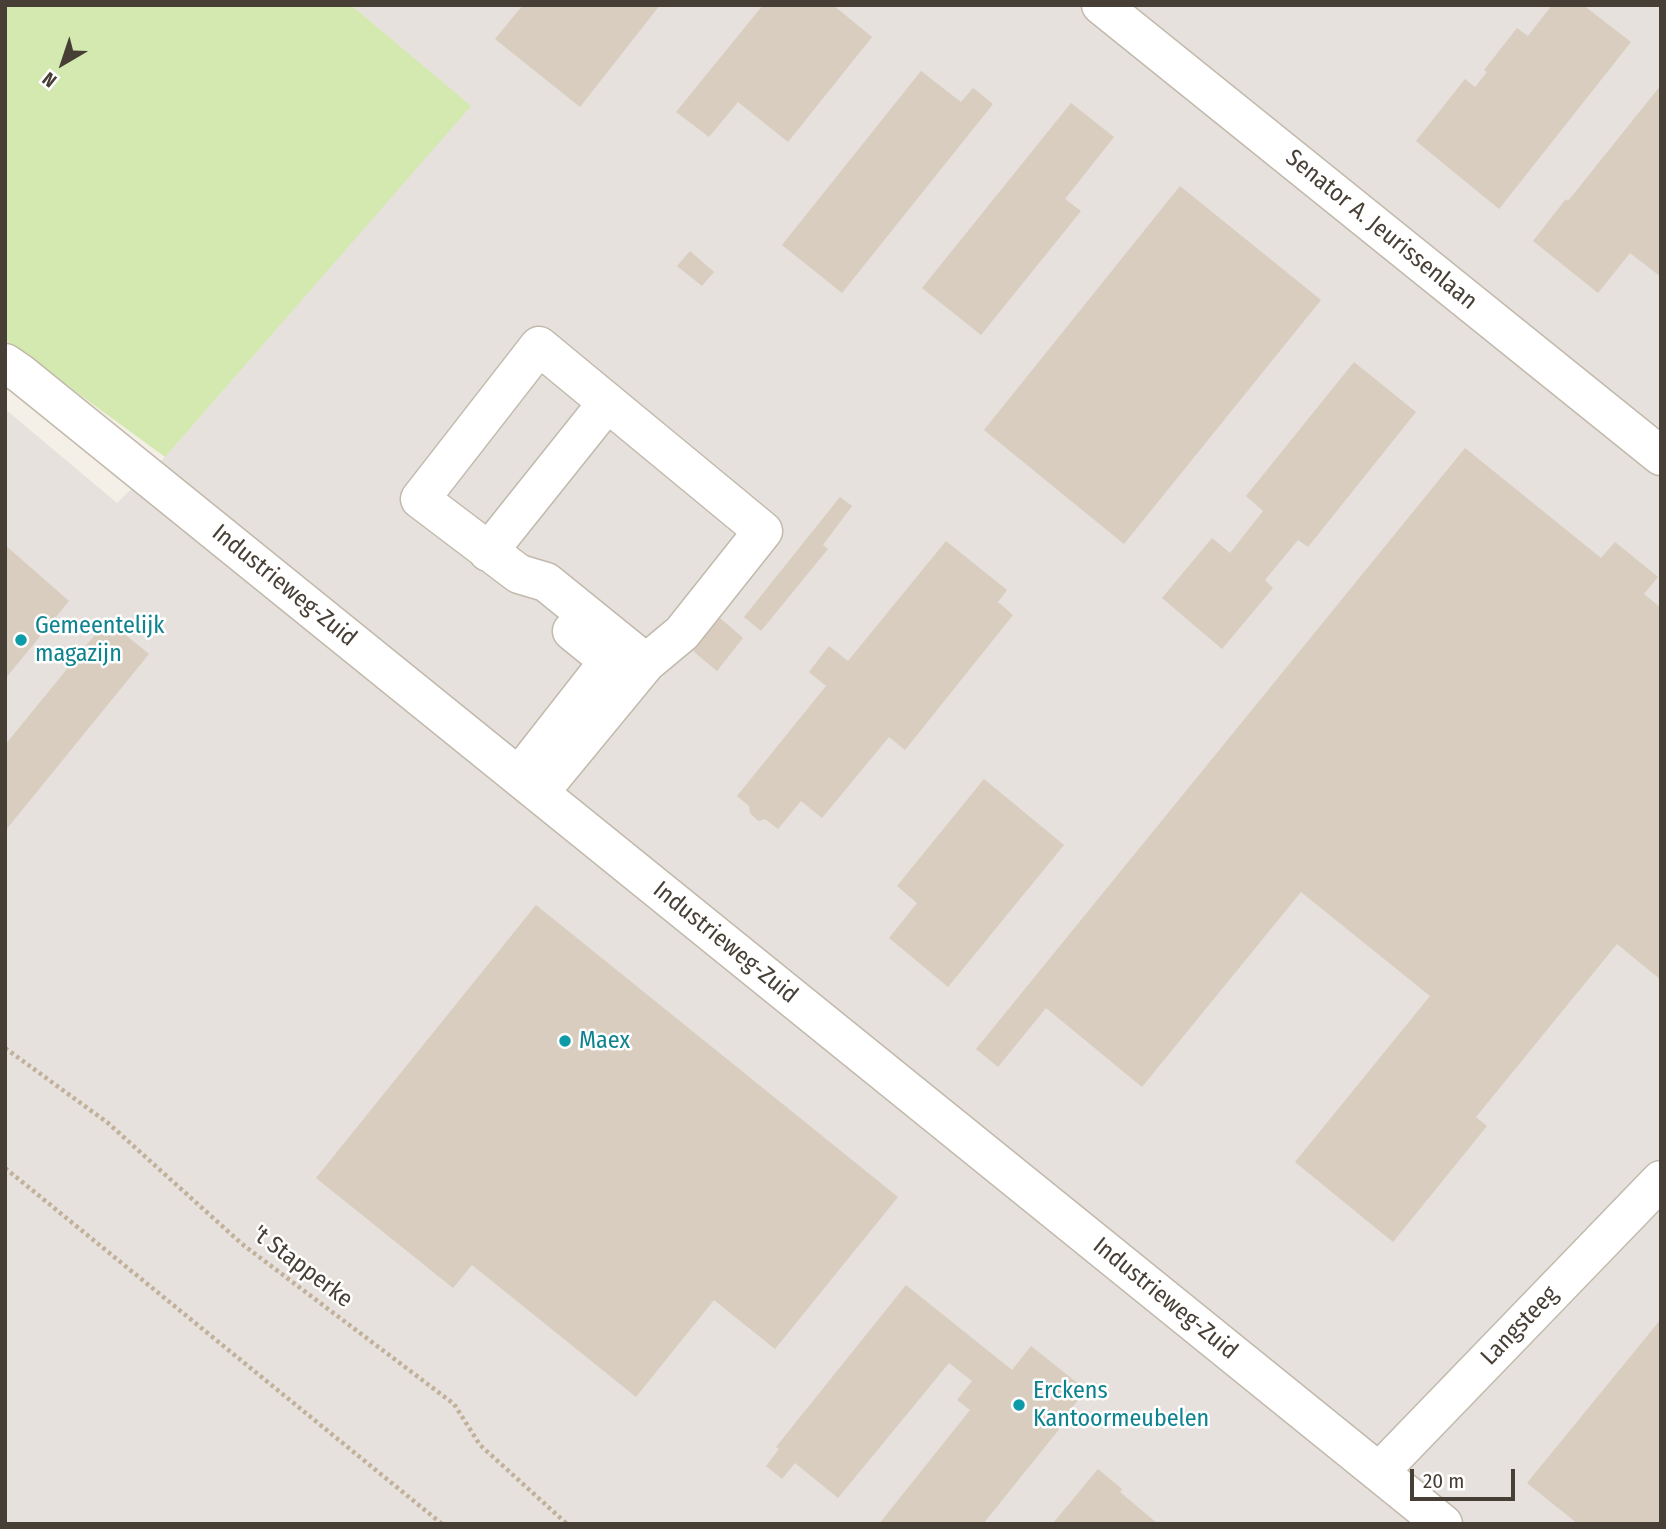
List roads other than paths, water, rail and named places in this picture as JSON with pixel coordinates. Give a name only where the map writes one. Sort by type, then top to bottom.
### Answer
[{"type":"street","name":"Senator A. Jeurissenlaan","points":[[1101,5],[1661,456]]},
{"type":"street","points":[[529,784],[646,663],[682,633],[763,531],[539,346],[420,499],[519,574],[546,582],[646,663]]},
{"type":"street","name":"Industrieweg-Zuid","points":[[5,363],[22,374],[1443,1524]]},
{"type":"street","points":[[488,552],[607,403]]},
{"type":"street","points":[[519,574],[530,597],[609,661],[529,784]]},
{"type":"street","name":"Langsteeg","points":[[1379,1472],[1661,1180]]},
{"type":"place","name":"Gemeentelijk magazijn","points":[[21,640]]},
{"type":"place","name":"Maex","points":[[565,1041]]},
{"type":"place","name":"Erckens Kantoormeubelen","points":[[1019,1405]]}]
